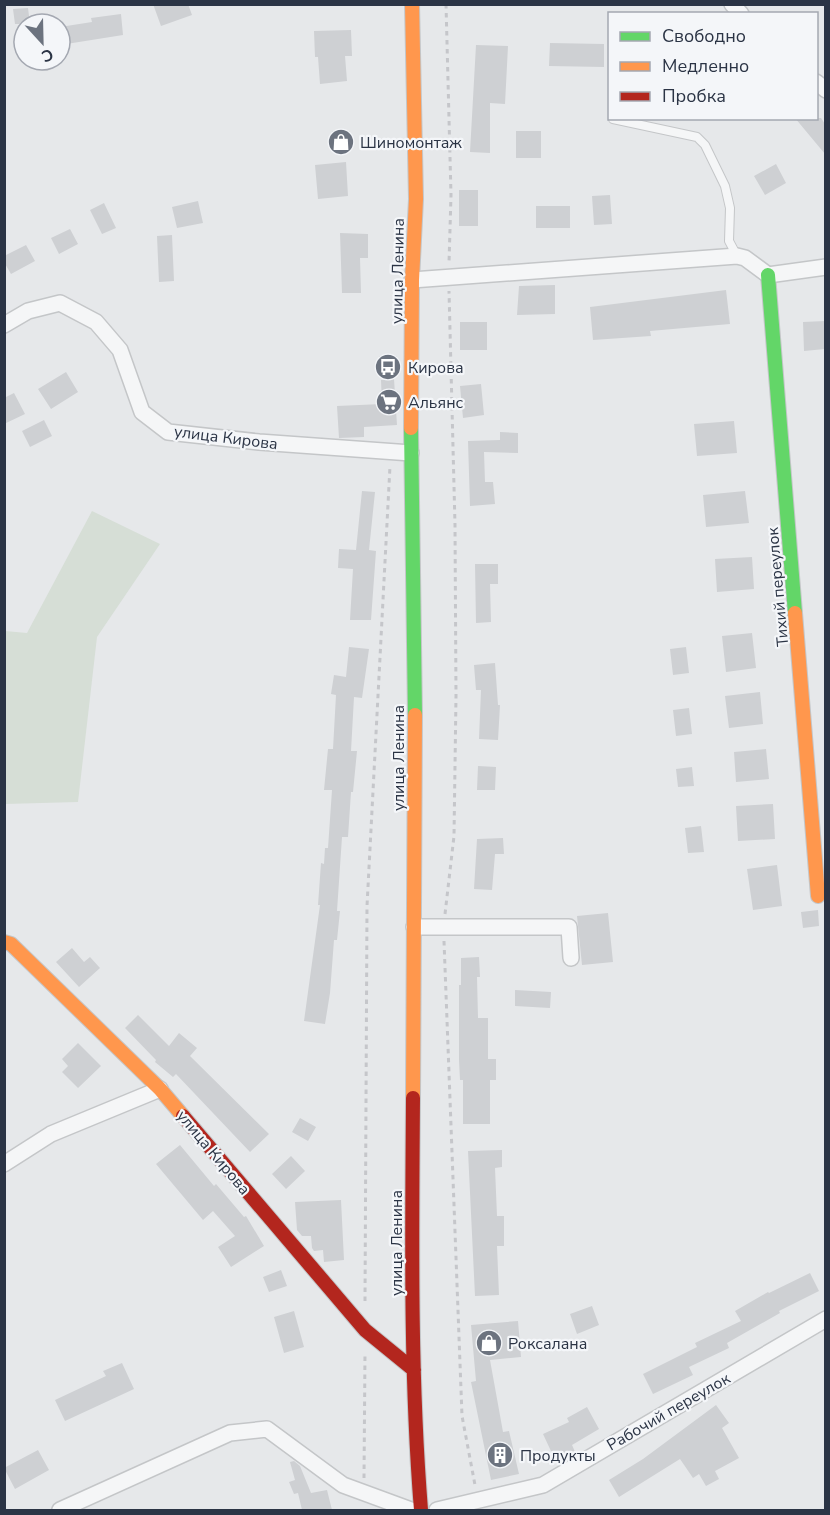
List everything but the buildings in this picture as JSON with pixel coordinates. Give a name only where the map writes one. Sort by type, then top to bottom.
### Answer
[{"type":"main road","name":"улица Ленина","points":[[412,4],[416,200],[412,280],[411,453],[415,633],[412,1326],[415,1436],[421,1510]]},
{"type":"main road","name":"Тихий переулок","points":[[768,275],[818,896]]},
{"type":"main road","name":"улица Кирова","points":[[4,942],[11,944],[160,1089],[365,1330],[414,1370]]},
{"type":"street","points":[[412,280],[737,256],[745,258],[768,275],[825,267]]},
{"type":"street","name":"улица Кирова","points":[[4,325],[28,311],[60,303],[96,322],[120,350],[142,411],[168,432],[259,442],[411,453]]},
{"type":"street","points":[[414,927],[568,927],[571,958]]},
{"type":"street","points":[[4,1164],[51,1134],[160,1089]]},
{"type":"street","name":"Рабочий переулок","points":[[437,1510],[543,1485],[825,1319]]},
{"type":"street","points":[[60,1510],[230,1433],[267,1429],[343,1485],[411,1510]]},
{"type":"lane","points":[[619,120],[697,137],[705,145],[725,186],[730,207],[729,241],[737,256]]},
{"type":"path","points":[[446,4],[451,195],[448,278],[455,525],[456,696],[453,836],[443,926],[462,1416],[478,1501]]},
{"type":"path","points":[[364,1492],[367,906],[391,452]]},
{"type":"shaded area","points":[[92,511],[160,544],[97,637],[78,802],[5,804],[5,631],[27,633]]},
{"type":"traffic: fast","points":[[768,275],[795,613]]},
{"type":"traffic: fast","points":[[411,428],[415,715]]},
{"type":"traffic: slow","points":[[411,428],[412,280],[416,199],[412,4]]},
{"type":"traffic: slow","points":[[795,613],[818,896]]},
{"type":"traffic: slow","points":[[413,1098],[415,715]]},
{"type":"traffic: slow","points":[[4,942],[11,944],[160,1089],[183,1116]]},
{"type":"traffic: jam","points":[[413,1098],[413,1356],[421,1510]]},
{"type":"traffic: jam","points":[[183,1116],[365,1330],[414,1370]]},
{"type":"place","name":"Шиномонтаж","points":[[341,142]]},
{"type":"place","name":"Кирова","points":[[388,367]]},
{"type":"place","name":"Альянс","points":[[389,402]]},
{"type":"place","name":"Роксалана","points":[[489,1343]]},
{"type":"place","name":"Продукты","points":[[500,1455]]}]
